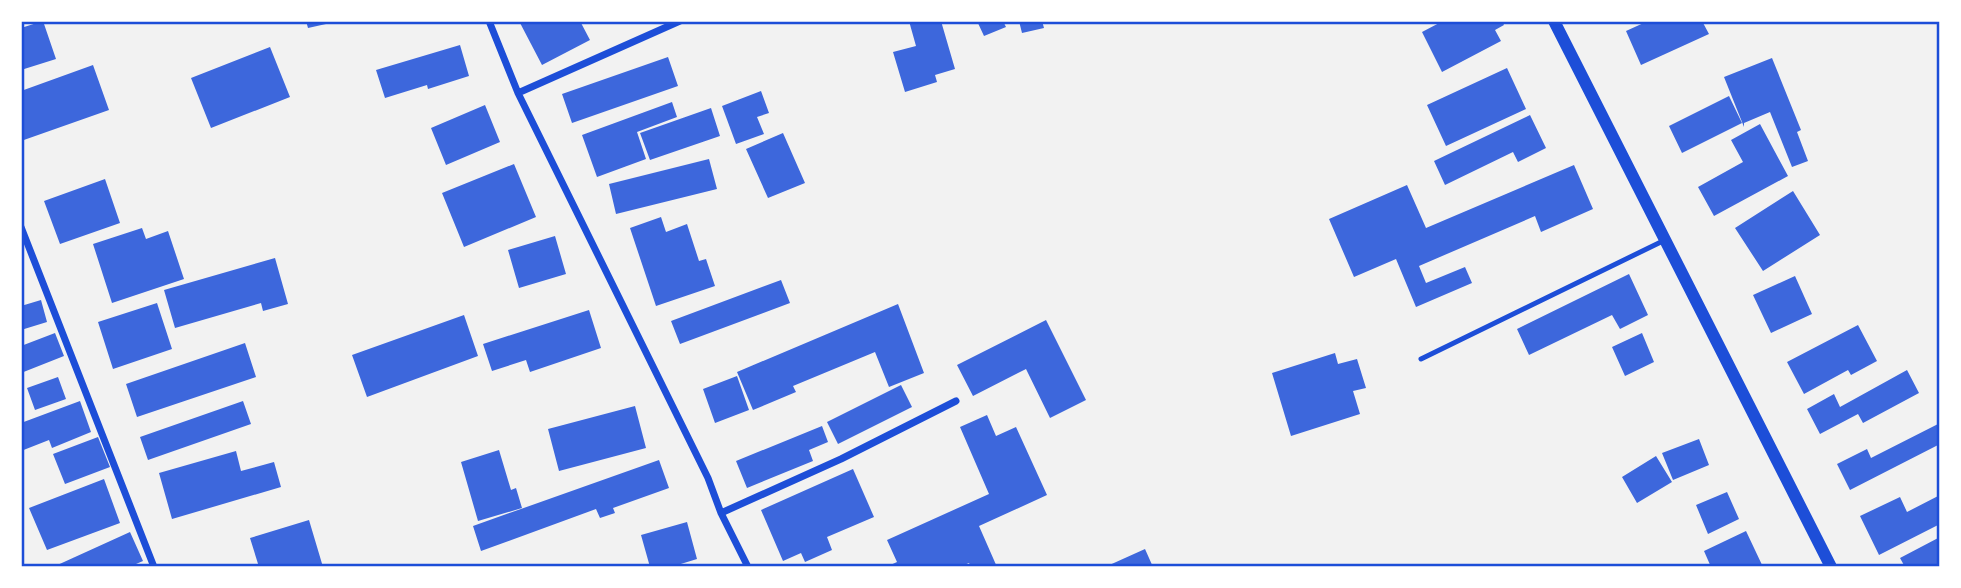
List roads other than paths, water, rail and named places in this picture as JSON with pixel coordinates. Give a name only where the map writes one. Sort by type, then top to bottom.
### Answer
[{"type":"street","points":[[489,21],[518,93],[708,478],[721,513],[748,567]]},
{"type":"street","points":[[518,93],[680,21]]},
{"type":"street","points":[[1554,21],[1831,567]]},
{"type":"street","points":[[21,227],[154,567]]},
{"type":"street","points":[[721,513],[841,459],[956,401]]},
{"type":"lane","points":[[1421,359],[1665,240]]}]
